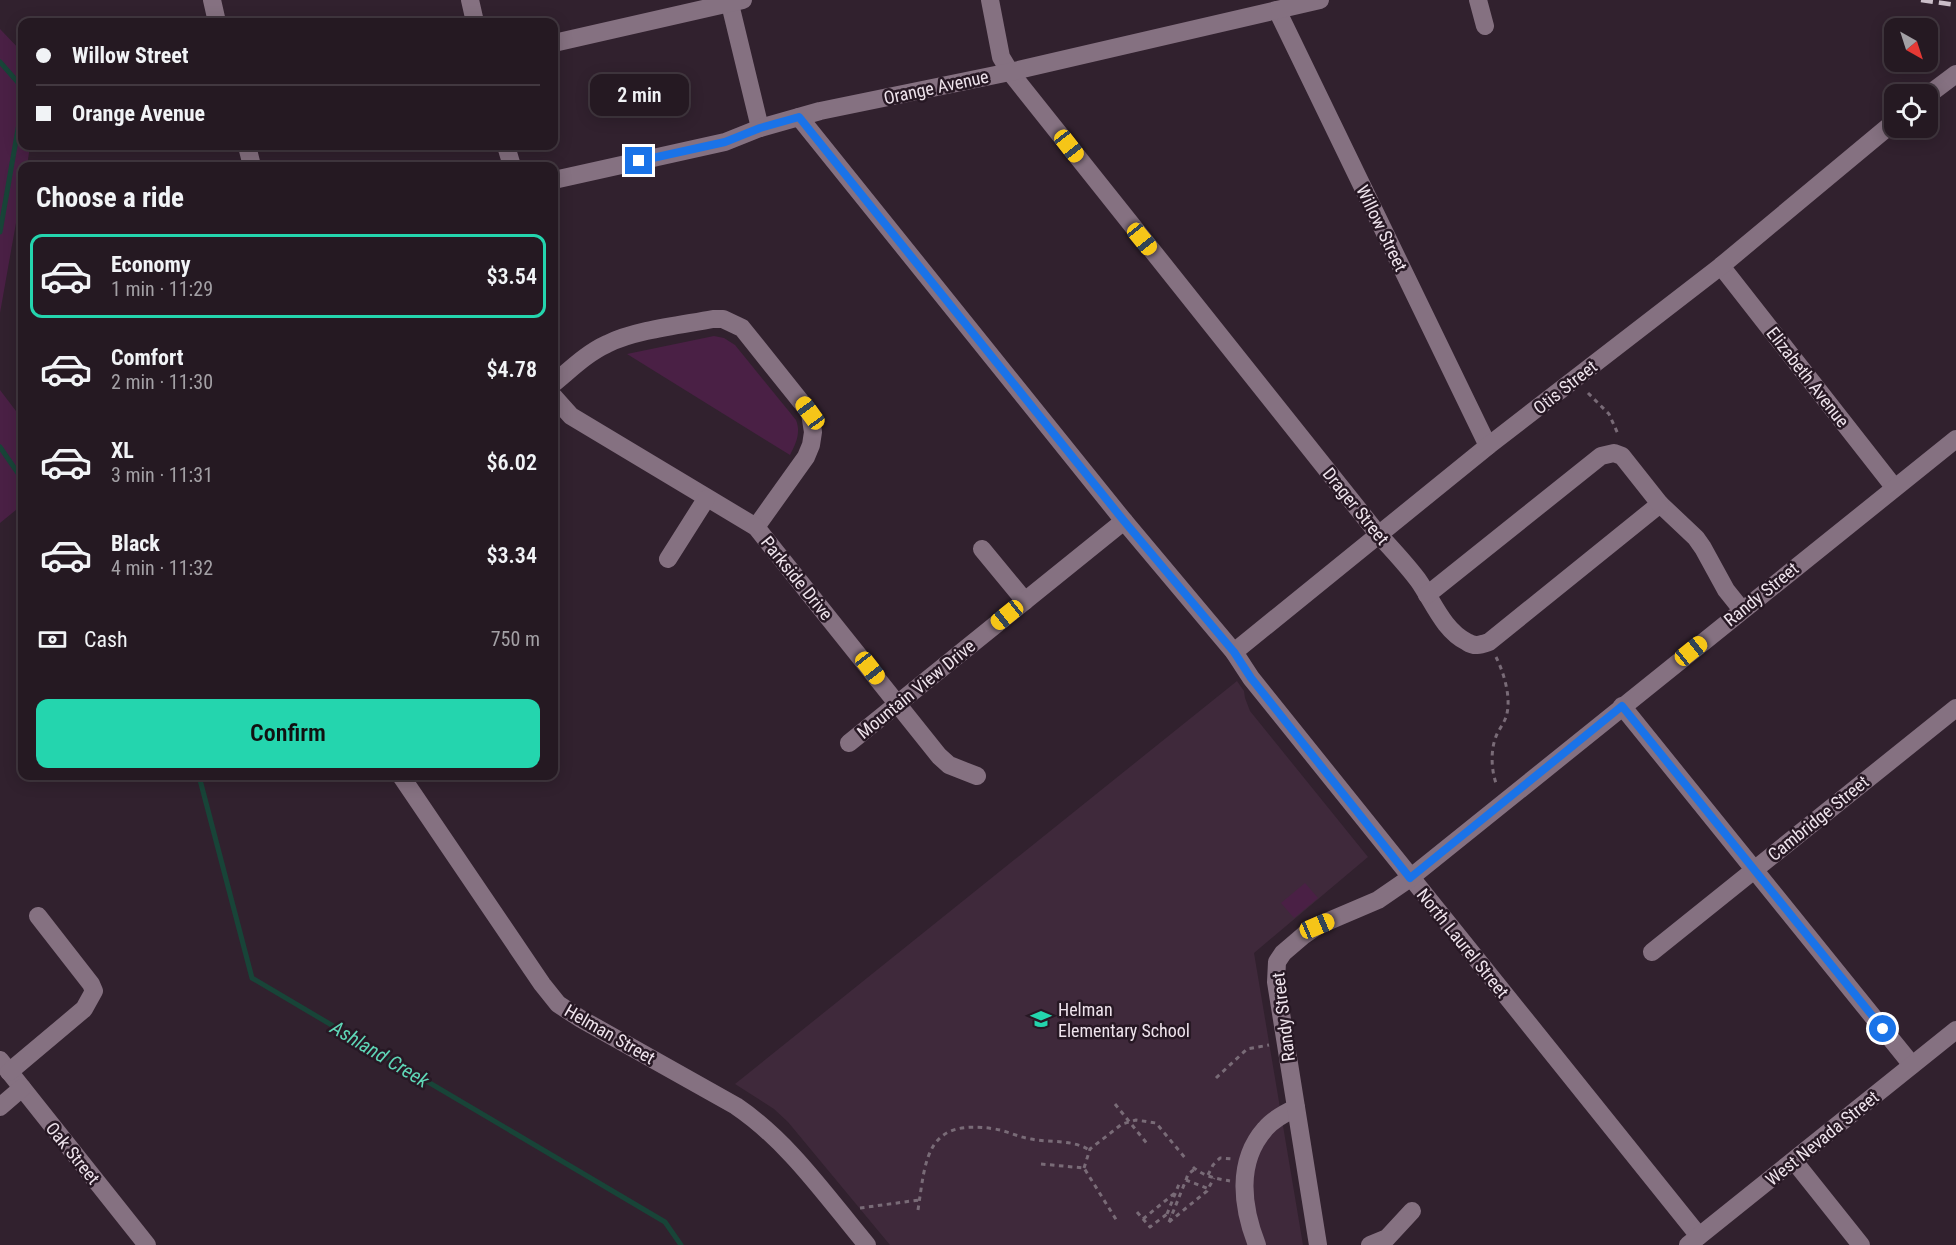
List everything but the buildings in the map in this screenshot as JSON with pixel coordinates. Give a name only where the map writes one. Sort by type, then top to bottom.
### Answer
[{"type":"street","points":[[212,0],[217,18]]},
{"type":"street","points":[[470,0],[474,18]]},
{"type":"street","name":"Drager Street","points":[[990,0],[1001,57],[1010,72],[1378,534],[1405,563],[1438,614],[1466,642],[1476,646],[1489,642]]},
{"type":"street","name":"Orange Avenue","points":[[558,179],[725,142],[760,128],[799,117],[1010,72],[1320,0]]},
{"type":"street","points":[[1478,0],[1485,26]]},
{"type":"street","points":[[558,42],[734,1],[760,128]]},
{"type":"street","name":"Willow Street","points":[[1277,10],[1488,446]]},
{"type":"street","points":[[1938,88],[1956,74]]},
{"type":"street","name":"North Laurel Street","points":[[799,117],[1124,521],[1234,652],[1259,687],[1694,1240]]},
{"type":"street","name":"Otis Street","points":[[1234,652],[1488,446],[1721,266],[1884,130]]},
{"type":"street","name":"Elizabeth Avenue","points":[[1721,266],[1894,487]]},
{"type":"street","points":[[558,380],[598,349],[625,337],[712,319],[723,319],[742,328],[810,413],[813,432],[806,457],[756,527]]},
{"type":"street","name":"Parkside Drive","points":[[558,401],[571,416],[756,527],[939,756],[949,765],[977,776]]},
{"type":"street","name":"Randy Street","points":[[1318,1245],[1276,982],[1277,962],[1291,945],[1317,926],[1378,900],[1410,878],[1956,439]]},
{"type":"street","points":[[1427,595],[1601,456],[1614,453],[1622,456],[1660,504],[1696,538],[1726,590],[1742,610]]},
{"type":"street","points":[[668,559],[706,499]]},
{"type":"street","points":[[1489,642],[1660,504]]},
{"type":"street","name":"Mountain View Drive","points":[[849,743],[1124,521]]},
{"type":"street","points":[[982,549],[1026,601]]},
{"type":"street","points":[[1622,706],[1912,1065]]},
{"type":"street","name":"Cambridge Street","points":[[1652,952],[1956,708]]},
{"type":"street","name":"Helman Street","points":[[404,780],[542,984],[558,1004],[756,1120],[775,1136],[867,1245]]},
{"type":"street","points":[[5,1066],[84,1009],[94,992],[91,984],[38,916]]},
{"type":"street","name":"West Nevada Street","points":[[1694,1240],[1956,1030]]},
{"type":"street","name":"Oak Street","points":[[5,1066],[147,1245]]},
{"type":"street","points":[[0,1107],[22,1088]]},
{"type":"street","points":[[1257,1245],[1248,1220],[1244,1199],[1243,1183],[1247,1164],[1264,1130],[1276,1118],[1296,1108]]},
{"type":"street","points":[[1794,1161],[1861,1245]]},
{"type":"street","points":[[1370,1245],[1388,1238],[1412,1211]]},
{"type":"path","points":[[1588,393],[1610,414],[1618,434]]},
{"type":"path","points":[[1489,642],[1499,662],[1508,694],[1507,712],[1496,737],[1492,766],[1497,787],[1506,800]]},
{"type":"path","points":[[1216,1078],[1247,1049],[1271,1044]]},
{"type":"path","points":[[1115,1104],[1149,1146]]},
{"type":"path","points":[[1117,1221],[1084,1168],[1089,1150],[1116,1128],[1129,1121],[1141,1120],[1154,1122],[1186,1159]]},
{"type":"path","points":[[918,1210],[924,1171],[932,1145],[951,1131],[976,1128],[996,1130],[1028,1139],[1078,1144],[1089,1150]]},
{"type":"path","points":[[1208,1175],[1213,1164],[1220,1158],[1240,1161]]},
{"type":"path","points":[[1041,1164],[1084,1168]]},
{"type":"path","points":[[1194,1168],[1208,1175],[1216,1179],[1209,1189],[1169,1222],[1169,1214],[1176,1192],[1188,1174],[1194,1168]]},
{"type":"path","points":[[1186,1180],[1209,1189]]},
{"type":"path","points":[[1137,1212],[1150,1227],[1169,1214],[1180,1184]]},
{"type":"path","points":[[1143,1219],[1176,1192]]},
{"type":"path","points":[[860,1208],[919,1200]]},
{"type":"shaded area","points":[[0,29],[18,48],[18,150],[29,150],[28,162],[18,162],[18,212],[0,313]]},
{"type":"shaded area","points":[[714,336],[724,338],[735,345],[796,420],[798,434],[790,455],[627,354]]},
{"type":"shaded area","points":[[0,390],[18,414],[18,508],[0,523]]},
{"type":"shaded area","name":"Helman Elementary School","points":[[1237,681],[1244,691],[1250,711],[1368,857],[1254,953],[1303,1245],[890,1245],[788,1122],[774,1109],[735,1084]]},
{"type":"shaded area","points":[[1305,883],[1318,898],[1294,918],[1281,903]]},
{"type":"waterway","name":"Ashland Creek","points":[[0,62],[18,82]]},
{"type":"waterway","name":"Ashland Creek","points":[[0,232],[18,129]]},
{"type":"waterway","name":"Ashland Creek","points":[[0,447],[18,473]]},
{"type":"waterway","name":"Ashland Creek","points":[[200,780],[252,978],[665,1222],[681,1245]]},
{"type":"railway","points":[[1921,0],[1956,5]]},
{"type":"place","name":"Helman Elementary School","points":[[1041,1019]]},
{"type":"route","points":[[639,161],[725,142],[760,128],[799,117],[1124,521],[1234,652],[1251,678],[1410,878],[1622,706],[1883,1029]]}]
